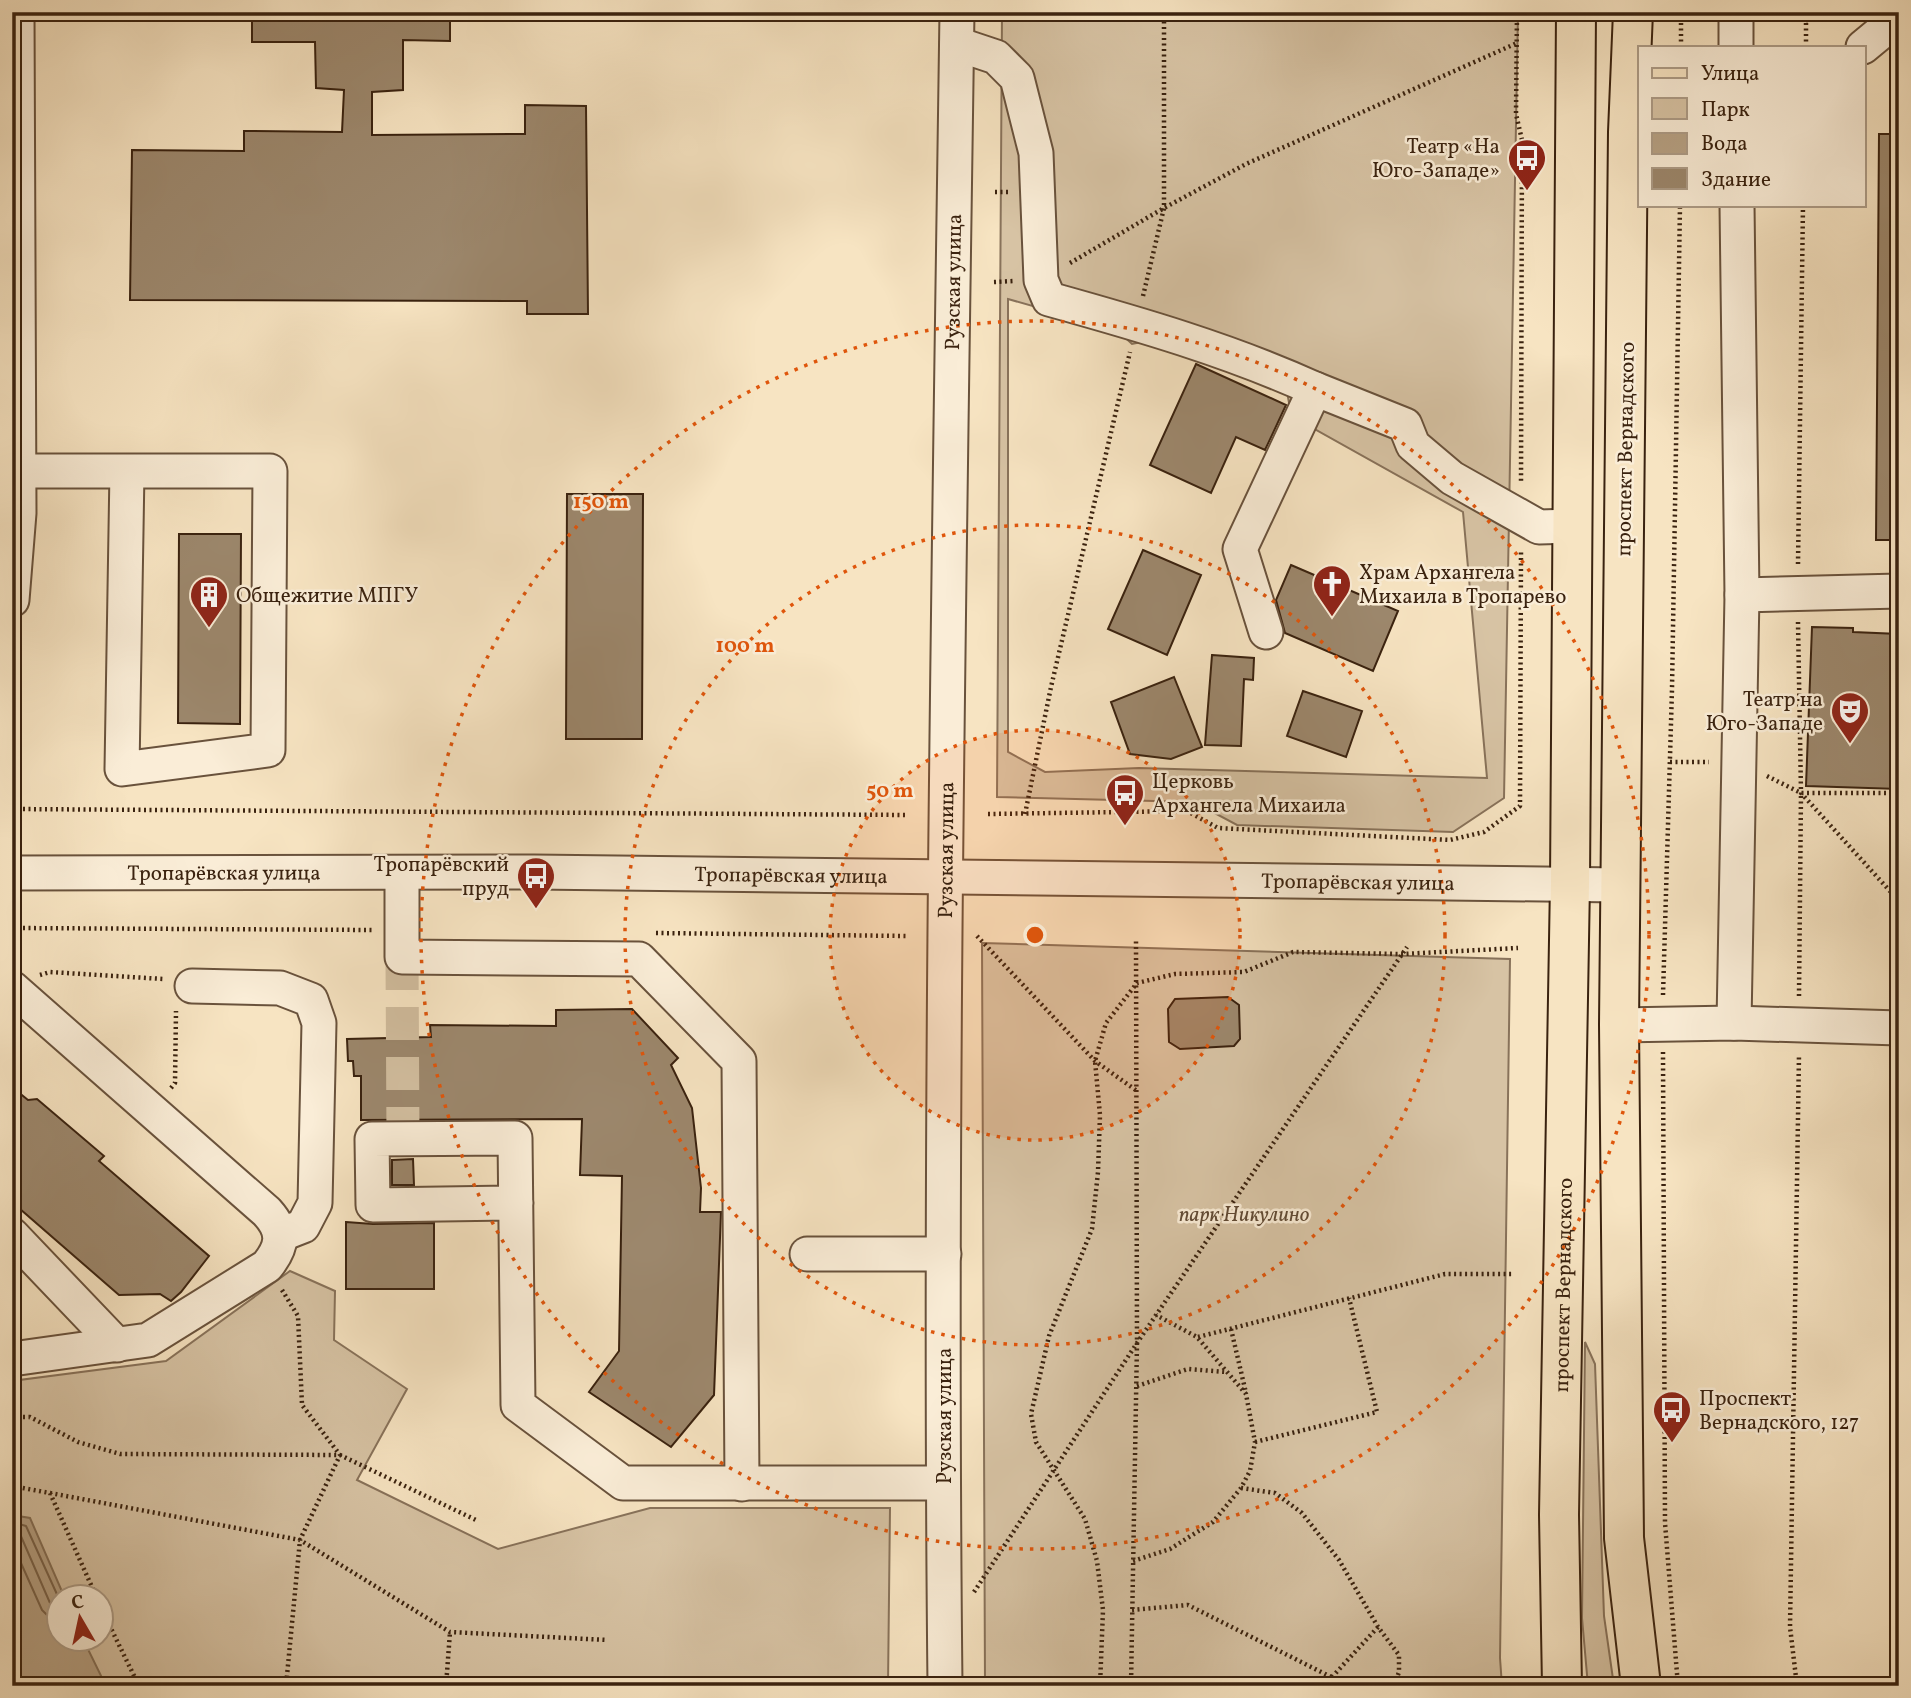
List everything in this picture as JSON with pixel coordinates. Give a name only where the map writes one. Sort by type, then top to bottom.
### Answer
[{"type":"main road","name":"проспект Вернадского","points":[[1562,1686],[1559,1516],[1570,883],[1576,12]]},
{"type":"main road","name":"проспект Вернадского","points":[[1633,12],[1634,132],[1619,1025],[1624,1538],[1641,1686]]},
{"type":"street","points":[[12,600],[18,471],[15,294],[17,12]]},
{"type":"street","points":[[1736,12],[1736,46]]},
{"type":"street","points":[[957,28],[996,57],[1017,78],[1036,153],[1041,280],[1049,299],[1137,324],[1262,365],[1405,425],[1413,445],[1452,478],[1539,527],[1573,526]]},
{"type":"street","name":"Рузская улица","points":[[945,1686],[945,876],[957,28]]},
{"type":"street","points":[[1864,46],[1886,28],[1899,28]]},
{"type":"street","points":[[1734,1023],[1742,595],[1737,206]]},
{"type":"street","points":[[1266,632],[1240,550],[1315,389]]},
{"type":"street","points":[[18,471],[127,471],[270,471],[268,750],[122,769],[127,471]]},
{"type":"street","points":[[1742,595],[1899,591]]},
{"type":"street","name":"Тропарёвская улица","points":[[12,873],[534,872],[1570,883]]},
{"type":"street","points":[[402,873],[402,957],[639,958],[739,1061],[742,1484]]},
{"type":"street","points":[[1570,883],[1620,885]]},
{"type":"street","points":[[12,1359],[148,1340],[267,1266],[278,1252],[280,1235],[276,1223],[267,1212],[152,1111],[25,982]]},
{"type":"street","points":[[177,990],[280,988],[311,1000],[319,1023],[315,1203],[303,1226],[280,1235]]},
{"type":"street","points":[[1619,1025],[1734,1023],[1899,1028]]},
{"type":"street","points":[[516,1203],[518,1405],[623,1483],[943,1483]]},
{"type":"street","points":[[12,1235],[117,1345]]},
{"type":"street","points":[[807,1254],[944,1254]]},
{"type":"path","points":[[1025,814],[1051,687],[1164,208],[1164,12]]},
{"type":"path","points":[[988,814],[1187,811],[1218,828],[1450,840],[1484,832],[1520,806],[1522,140],[1516,114],[1517,12]]},
{"type":"path","points":[[1681,12],[1681,46]]},
{"type":"path","points":[[1806,12],[1806,46]]},
{"type":"path","points":[[1041,280],[1246,164],[1517,43]]},
{"type":"path","points":[[1678,1686],[1665,1523],[1663,1024],[1680,206]]},
{"type":"path","points":[[1797,1686],[1790,1627],[1799,1025],[1801,793],[1798,594],[1803,206]]},
{"type":"path","points":[[1801,793],[1899,793]]},
{"type":"path","points":[[1801,793],[1899,901]]},
{"type":"path","points":[[12,809],[908,814]]},
{"type":"path","points":[[977,936],[1095,1061],[1137,1092]]},
{"type":"path","points":[[1131,1686],[1137,1386],[1136,941]]},
{"type":"path","points":[[974,1592],[1137,1343],[1407,947]]},
{"type":"path","points":[[1100,1686],[1103,1610],[1097,1561],[1085,1520],[1036,1442],[1031,1414],[1049,1336],[1092,1229],[1100,1115],[1095,1061],[1106,1023],[1138,983],[1175,974],[1244,972],[1293,952],[1402,954],[1518,948]]},
{"type":"path","points":[[25,982],[50,972],[177,990],[175,1083],[152,1111]]},
{"type":"path","points":[[267,1266],[298,1316],[302,1405],[340,1455]]},
{"type":"path","points":[[1197,1337],[1445,1274],[1514,1274]]},
{"type":"path","points":[[1255,1442],[1377,1412],[1349,1298]]},
{"type":"path","points":[[1156,1315],[1197,1337],[1246,1394]]},
{"type":"path","points":[[1133,1561],[1170,1549],[1213,1522],[1241,1488],[1250,1471],[1255,1442],[1231,1329]]},
{"type":"path","points":[[1137,1386],[1188,1369],[1227,1372]]},
{"type":"path","points":[[12,1417],[30,1417],[78,1442],[120,1454],[340,1455],[476,1520]]},
{"type":"path","points":[[286,1686],[300,1540],[340,1455]]},
{"type":"path","points":[[12,1486],[300,1540],[450,1633],[607,1640]]},
{"type":"path","points":[[1241,1488],[1275,1493],[1302,1513],[1339,1560],[1378,1627],[1399,1655],[1399,1672],[1391,1686]]},
{"type":"path","points":[[50,1493],[89,1582]]},
{"type":"path","points":[[1132,1610],[1188,1605],[1349,1686]]},
{"type":"path","points":[[1332,1677],[1378,1627]]},
{"type":"path","points":[[446,1686],[450,1633]]},
{"type":"path","points":[[116,1638],[139,1686]]},
{"type":"green space","points":[[1002,12],[1518,12],[1504,798],[1453,832],[1237,825],[1194,802],[997,797]],"holes":[[[1008,299],[1117,330],[1132,344],[1152,340],[1285,381],[1292,419],[1463,512],[1487,778],[1139,768],[1045,772],[1008,752]]]},
{"type":"green space","name":"парк Никулино","points":[[982,943],[1510,959],[1500,1658],[1502,1686],[985,1686]]},
{"type":"green space","points":[[290,1271],[335,1291],[334,1340],[407,1389],[357,1480],[498,1549],[650,1508],[890,1508],[888,1686],[12,1686],[12,1381],[166,1361]]},
{"type":"green space","points":[[1585,1342],[1595,1364],[1604,1616],[1614,1686],[1588,1686],[1582,1618]]},
{"type":"water","points":[[12,1515],[30,1518],[58,1582],[46,1582],[46,1652],[89,1652],[106,1686],[12,1686]]},
{"type":"building","points":[[252,12],[450,12],[450,41],[403,40],[403,90],[372,92],[372,135],[525,134],[525,105],[586,106],[588,314],[527,314],[527,301],[130,300],[132,150],[244,151],[244,131],[342,132],[344,90],[316,88],[315,42],[252,42]]},
{"type":"building","points":[[1879,134],[1899,134],[1899,540],[1876,540]]},
{"type":"building","points":[[1196,364],[1286,405],[1265,450],[1236,437],[1211,493],[1150,465]]},
{"type":"building","points":[[567,494],[643,494],[642,739],[566,739]]},
{"type":"building","name":"Общежитие МПГУ","points":[[179,534],[241,534],[240,724],[178,723]]},
{"type":"building","points":[[1143,550],[1201,575],[1167,655],[1108,629]]},
{"type":"building","name":"Храм Архангела Михаила в Тропарево","points":[[1291,565],[1398,611],[1373,671],[1285,633],[1276,600]]},
{"type":"building","points":[[1812,627],[1853,628],[1853,632],[1899,634],[1899,789],[1806,786]]},
{"type":"building","points":[[1212,655],[1254,658],[1253,680],[1244,679],[1241,746],[1205,745]]},
{"type":"building","points":[[1174,677],[1202,747],[1171,759],[1130,754],[1111,702]]},
{"type":"building","points":[[1303,691],[1362,711],[1346,757],[1287,736]]},
{"type":"building","points":[[1228,997],[1239,1005],[1240,1039],[1234,1046],[1180,1049],[1169,1042],[1168,1009],[1175,999]]},
{"type":"building","points":[[632,1009],[678,1058],[671,1065],[692,1108],[701,1188],[700,1212],[721,1212],[714,1395],[671,1447],[589,1392],[619,1351],[622,1176],[580,1175],[582,1119],[361,1120],[361,1076],[354,1076],[353,1061],[348,1061],[347,1039],[431,1037],[430,1025],[556,1026],[556,1010]]},
{"type":"building","points":[[12,1087],[28,1100],[37,1099],[104,1156],[99,1161],[209,1256],[171,1301],[160,1294],[119,1295],[12,1202]]},
{"type":"building","points":[[413,1159],[414,1185],[392,1185],[392,1160]]},
{"type":"building","points":[[346,1222],[434,1223],[434,1289],[346,1289]]},
{"type":"tunnel","points":[[402,957],[403,1139]]},
{"type":"place","name":"Театр «На Юго-Западе»","points":[[1527,192]]},
{"type":"place","name":"Храм Архангела Михаила в Тропарево","points":[[1332,618]]},
{"type":"place","name":"Общежитие МПГУ","points":[[209,629]]},
{"type":"place","name":"Театр на Юго-Западе","points":[[1850,745]]},
{"type":"place","name":"Церковь Архангела Михаила","points":[[1125,827]]},
{"type":"place","name":"Тропарёвский пруд","points":[[536,910]]},
{"type":"place","name":"Проспект Вернадского, 127","points":[[1672,1444]]}]
